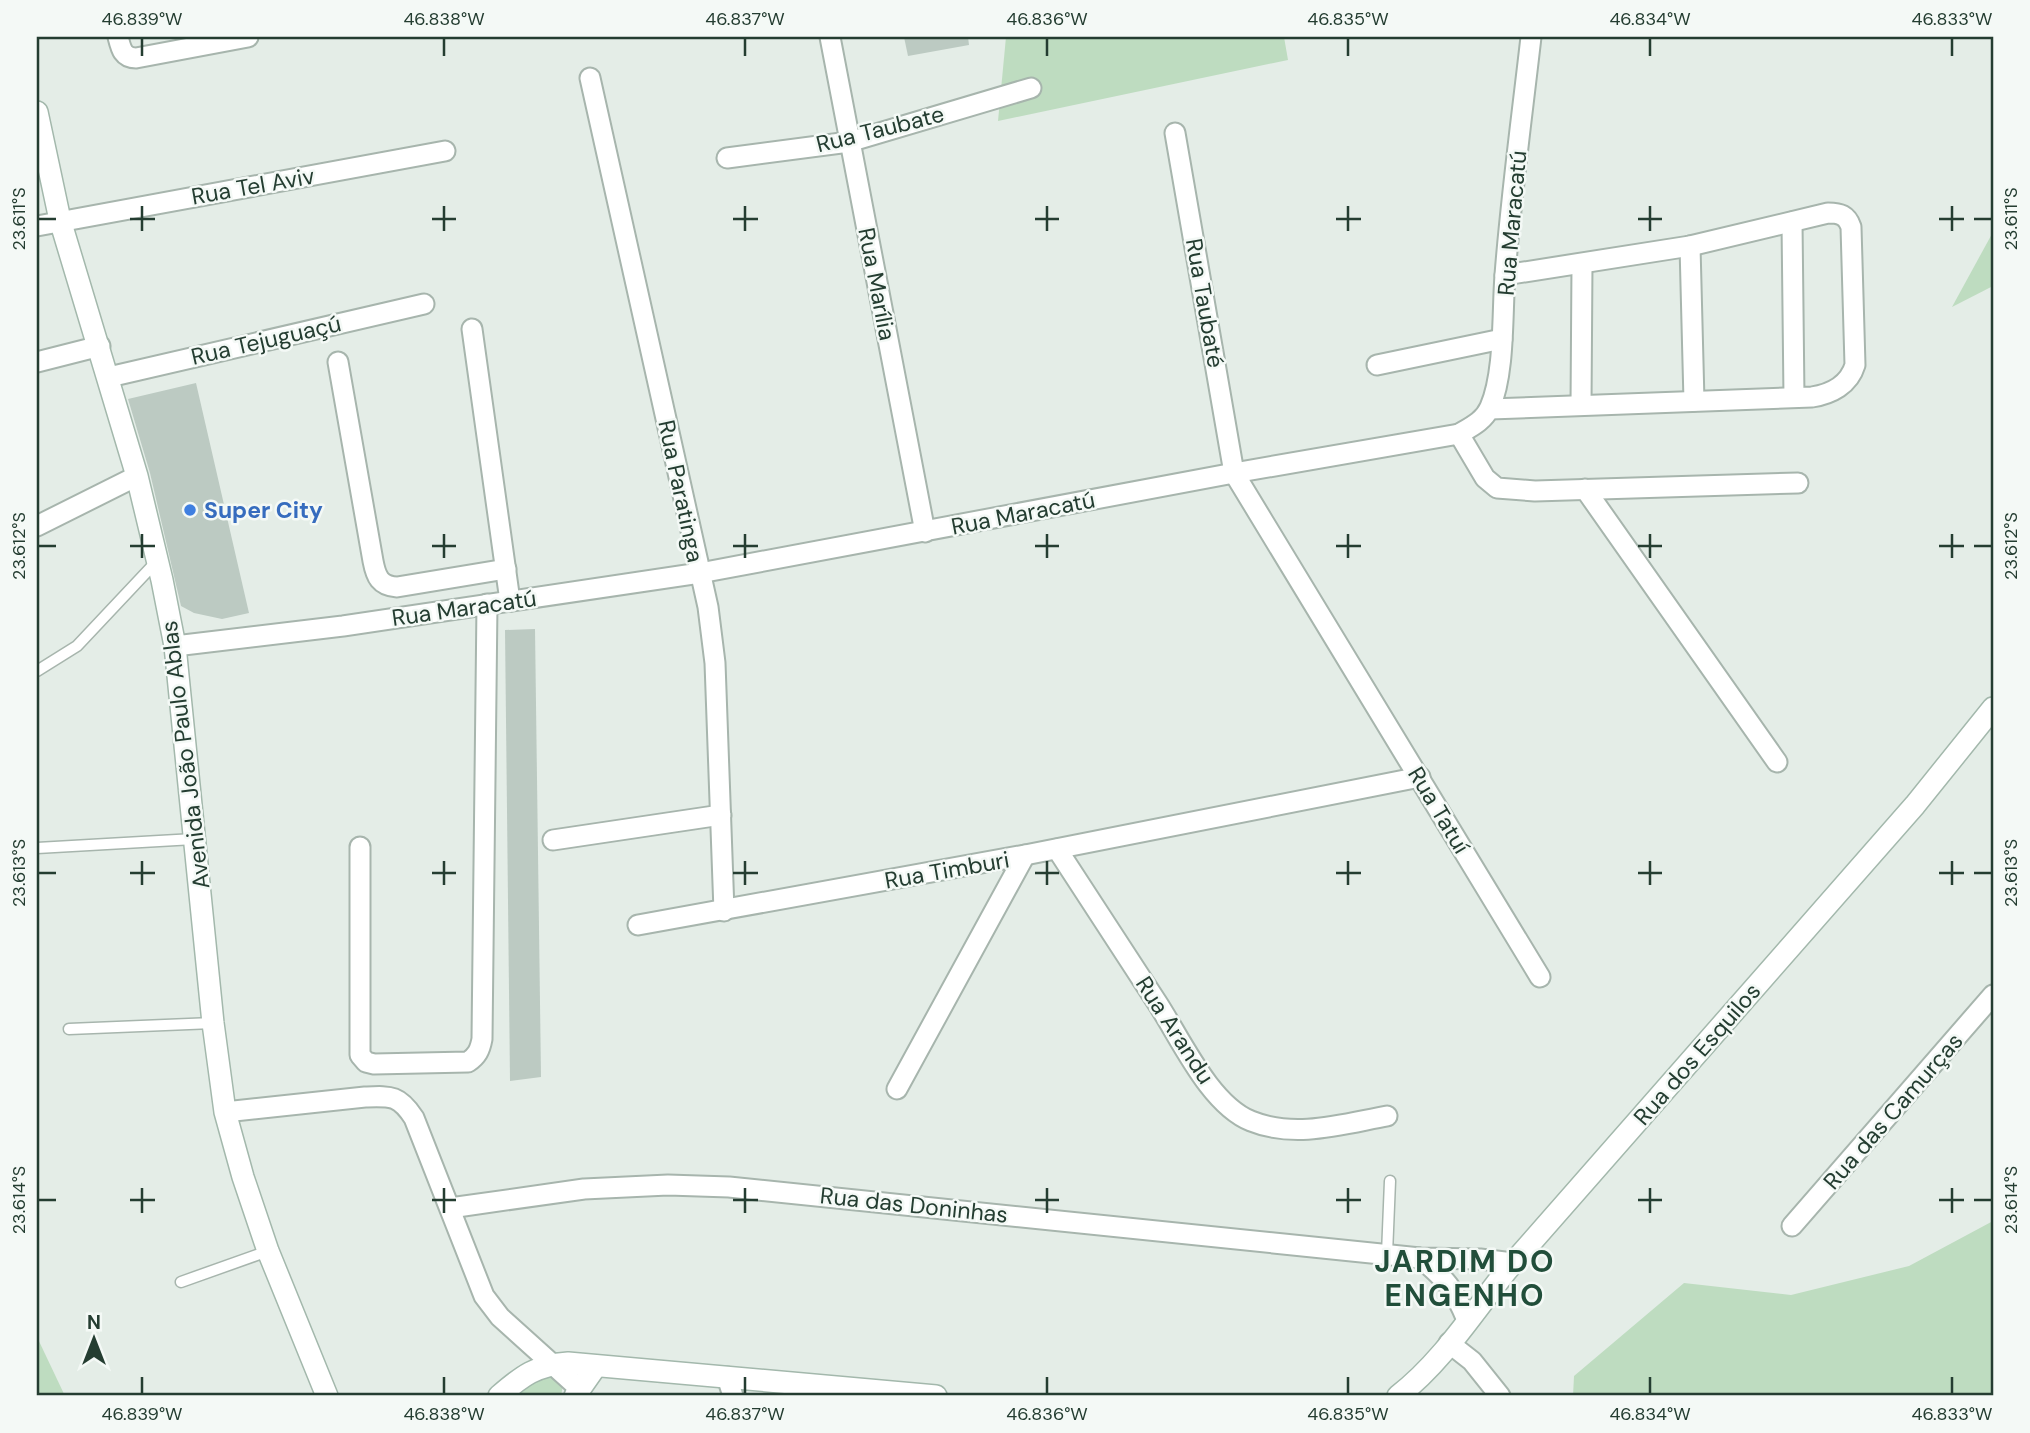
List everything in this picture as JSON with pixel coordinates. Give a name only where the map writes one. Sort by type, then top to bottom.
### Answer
[{"type":"street","points":[[118,37],[124,54],[129,58],[248,37]]},
{"type":"street","name":"Rua Marília","points":[[830,37],[925,532]]},
{"type":"street","name":"Rua Maracatú","points":[[175,646],[343,626],[700,573],[1234,473],[1459,434],[1482,420],[1490,409],[1495,392],[1531,37]]},
{"type":"street","name":"Rua Paratinga","points":[[590,78],[708,607],[715,663],[724,911]]},
{"type":"street","name":"Rua Taubate","points":[[727,158],[849,142],[1031,88]]},
{"type":"street","name":"Avenida João Paulo Ablas","points":[[37,112],[60,220],[137,476],[175,646],[213,1023],[225,1112],[239,1165],[268,1251],[327,1396]]},
{"type":"street","name":"Rua Taubaté","points":[[1175,133],[1234,473]]},
{"type":"street","name":"Rua Tel Aviv","points":[[37,226],[445,151]]},
{"type":"street","points":[[1490,409],[1812,397],[1831,391],[1852,375],[1855,365],[1851,226],[1848,219],[1840,214],[1829,214],[1690,246],[1505,275]]},
{"type":"street","points":[[1792,222],[1794,397]]},
{"type":"street","points":[[1690,246],[1694,401]]},
{"type":"street","points":[[1581,405],[1583,264]]},
{"type":"street","name":"Rua Tejuguaçú","points":[[109,377],[424,304]]},
{"type":"street","points":[[472,329],[510,601]]},
{"type":"street","points":[[1377,365],[1502,339]]},
{"type":"street","points":[[37,362],[100,346]]},
{"type":"street","points":[[338,362],[373,561],[379,581],[386,586],[397,587],[506,569]]},
{"type":"street","points":[[1459,434],[1485,478],[1497,488],[1535,491],[1798,483]]},
{"type":"street","name":"Rua Tatuí","points":[[1234,473],[1540,977]]},
{"type":"street","points":[[37,526],[137,476]]},
{"type":"street","points":[[1585,489],[1777,762]]},
{"type":"street","points":[[360,847],[360,1055],[366,1062],[374,1065],[468,1062],[480,1049],[482,1039],[487,604]]},
{"type":"street","name":"Rua dos Esquilos","points":[[1398,1396],[1409,1388],[1449,1343],[1513,1263],[1915,805],[1993,708]]},
{"type":"street","name":"Rua Timburi","points":[[638,925],[1057,849],[1420,777]]},
{"type":"street","points":[[552,840],[721,814]]},
{"type":"street","name":"Rua Arandu","points":[[1057,849],[1166,1016],[1193,1064],[1224,1101],[1249,1120],[1275,1128],[1317,1130],[1387,1116]]},
{"type":"street","points":[[897,1089],[1025,855]]},
{"type":"street","name":"Rua das Camurças","points":[[1792,1226],[1993,995]]},
{"type":"street","points":[[225,1112],[365,1097],[384,1096],[399,1099],[414,1118],[484,1296],[500,1317],[554,1364],[578,1393],[596,1366]]},
{"type":"street","name":"Rua das Doninhas","points":[[450,1209],[584,1189],[668,1185],[730,1187],[1420,1258],[1480,1259],[1513,1263]]},
{"type":"street","points":[[1420,1258],[1445,1278],[1467,1320]]},
{"type":"street","points":[[1449,1343],[1472,1361],[1500,1396]]},
{"type":"street","points":[[499,1396],[524,1375],[554,1364],[568,1363],[730,1387],[922,1396]]},
{"type":"lane","points":[[37,671],[77,646],[158,561]]},
{"type":"lane","points":[[37,848],[194,839]]},
{"type":"lane","points":[[69,1029],[213,1023]]},
{"type":"lane","points":[[1387,1254],[1390,1181]]},
{"type":"lane","points":[[181,1282],[268,1251]]},
{"type":"green space","points":[[1006,37],[1284,37],[1288,60],[998,121]]},
{"type":"green space","points":[[1993,232],[1993,286],[1952,307]]},
{"type":"green space","points":[[1993,1221],[1993,1396],[1573,1396],[1574,1376],[1684,1283],[1791,1295],[1909,1266]]},
{"type":"green space","points":[[37,1337],[65,1396],[37,1396]]},
{"type":"green space","points":[[549,1375],[563,1385],[561,1396],[514,1396],[535,1381]]},
{"type":"building","points":[[904,37],[968,37],[969,45],[908,56]]},
{"type":"building","name":"Super City","points":[[196,383],[249,613],[222,619],[194,613],[181,606],[150,473],[128,399]]},
{"type":"building","points":[[535,629],[541,1077],[510,1081],[505,630]]},
{"type":"place","name":"Super City","points":[[190,510]]},
{"type":"district","name":"JARDIM DO ENGENHO","points":[[1465,1279]]}]
